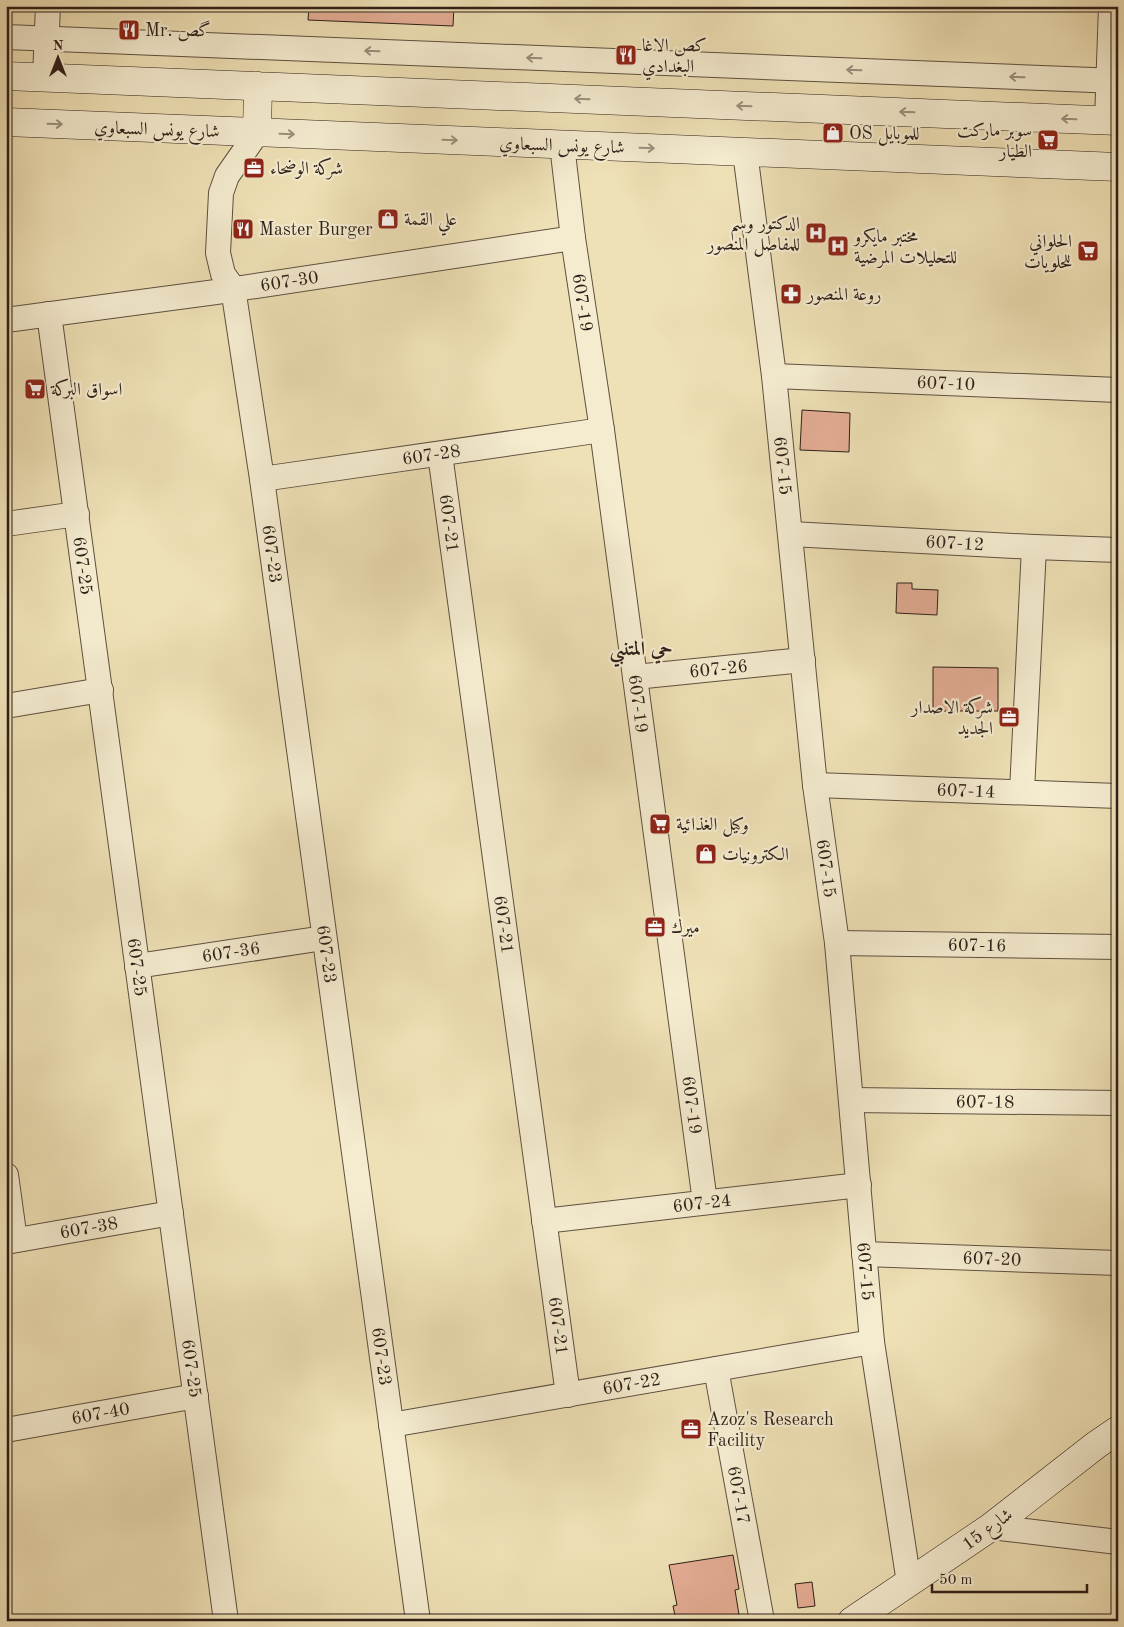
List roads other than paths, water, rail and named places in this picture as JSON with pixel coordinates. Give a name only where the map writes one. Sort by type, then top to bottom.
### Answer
[{"type":"main road","points":[[6,76],[1112,120]]},
{"type":"main road","points":[[257,133],[258,86]]},
{"type":"main road","name":"شارع يونس السبعاوي","points":[[6,122],[1118,168]]},
{"type":"main road","name":"شارع 15","points":[[852,1621],[992,1527],[1096,1445],[1118,1430]]},
{"type":"street","points":[[45,77],[48,6]]},
{"type":"street","points":[[1111,6],[1112,120]]},
{"type":"street","points":[[6,37],[1113,80]]},
{"type":"street","points":[[233,288],[223,274],[219,259],[221,193],[227,176],[257,133]]},
{"type":"street","name":"607-19","points":[[562,145],[573,238],[602,430],[705,1202]]},
{"type":"street","name":"607-15","points":[[745,152],[774,376],[815,785],[837,943],[872,1342],[909,1583]]},
{"type":"street","name":"607-30","points":[[6,320],[573,238]]},
{"type":"street","name":"607-23","points":[[233,288],[262,479],[418,1621]]},
{"type":"street","name":"607-25","points":[[50,314],[226,1621]]},
{"type":"street","name":"607-10","points":[[774,376],[1118,390]]},
{"type":"street","name":"607-28","points":[[262,479],[602,430]]},
{"type":"street","name":"607-21","points":[[440,454],[568,1395]]},
{"type":"street","points":[[6,524],[77,514]]},
{"type":"street","name":"607-12","points":[[791,534],[1118,550]]},
{"type":"street","points":[[1022,791],[1034,547]]},
{"type":"street","name":"607-26","points":[[635,677],[803,660]]},
{"type":"street","points":[[6,706],[101,690]]},
{"type":"street","name":"607-14","points":[[815,785],[1022,791],[1118,796]]},
{"type":"street","name":"607-36","points":[[137,966],[324,938]]},
{"type":"street","name":"607-16","points":[[837,943],[1118,947]]},
{"type":"street","name":"607-18","points":[[851,1100],[1118,1103]]},
{"type":"street","points":[[6,1175],[11,1241]]},
{"type":"street","name":"607-24","points":[[544,1221],[859,1186]]},
{"type":"street","name":"607-38","points":[[11,1241],[171,1213]]},
{"type":"street","name":"607-20","points":[[864,1254],[1118,1263]]},
{"type":"street","name":"607-22","points":[[391,1425],[872,1342]]},
{"type":"street","name":"607-17","points":[[716,1369],[762,1621]]},
{"type":"street","name":"607-40","points":[[6,1430],[196,1396]]},
{"type":"street","points":[[992,1527],[1118,1542]]},
{"type":"place","name":"Mr. گص","points":[[129,30]]},
{"type":"place","name":"كص الاغا البغدادي","points":[[626,55]]},
{"type":"place","name":"OS للموبايل","points":[[833,133]]},
{"type":"place","name":"سوبر ماركت الطيار","points":[[1048,140]]},
{"type":"place","name":"شركة الوضحاء","points":[[254,168]]},
{"type":"place","name":"علي القمة","points":[[388,219]]},
{"type":"place","name":"Master Burger","points":[[243,229]]},
{"type":"place","name":"الدكتور وسم للمفاصل المنصور","points":[[816,233]]},
{"type":"place","name":"مختبر مايكرو للتحليلات المرضية","points":[[838,246]]},
{"type":"place","name":"الحلواني للحلويات","points":[[1088,251]]},
{"type":"place","name":"روعة المنصور","points":[[791,294]]},
{"type":"place","name":"اسواق البركة","points":[[35,389]]},
{"type":"place","name":"شركة الاصدار الجديد","points":[[1009,717]]},
{"type":"place","name":"وكيل الغذائية","points":[[660,824]]},
{"type":"place","name":"الكترونيات","points":[[706,854]]},
{"type":"place","name":"ميرك","points":[[655,927]]},
{"type":"place","name":"Azoz's Research Facility","points":[[691,1429]]},
{"type":"district","name":"حي المتنبي","points":[[641,648]]}]
